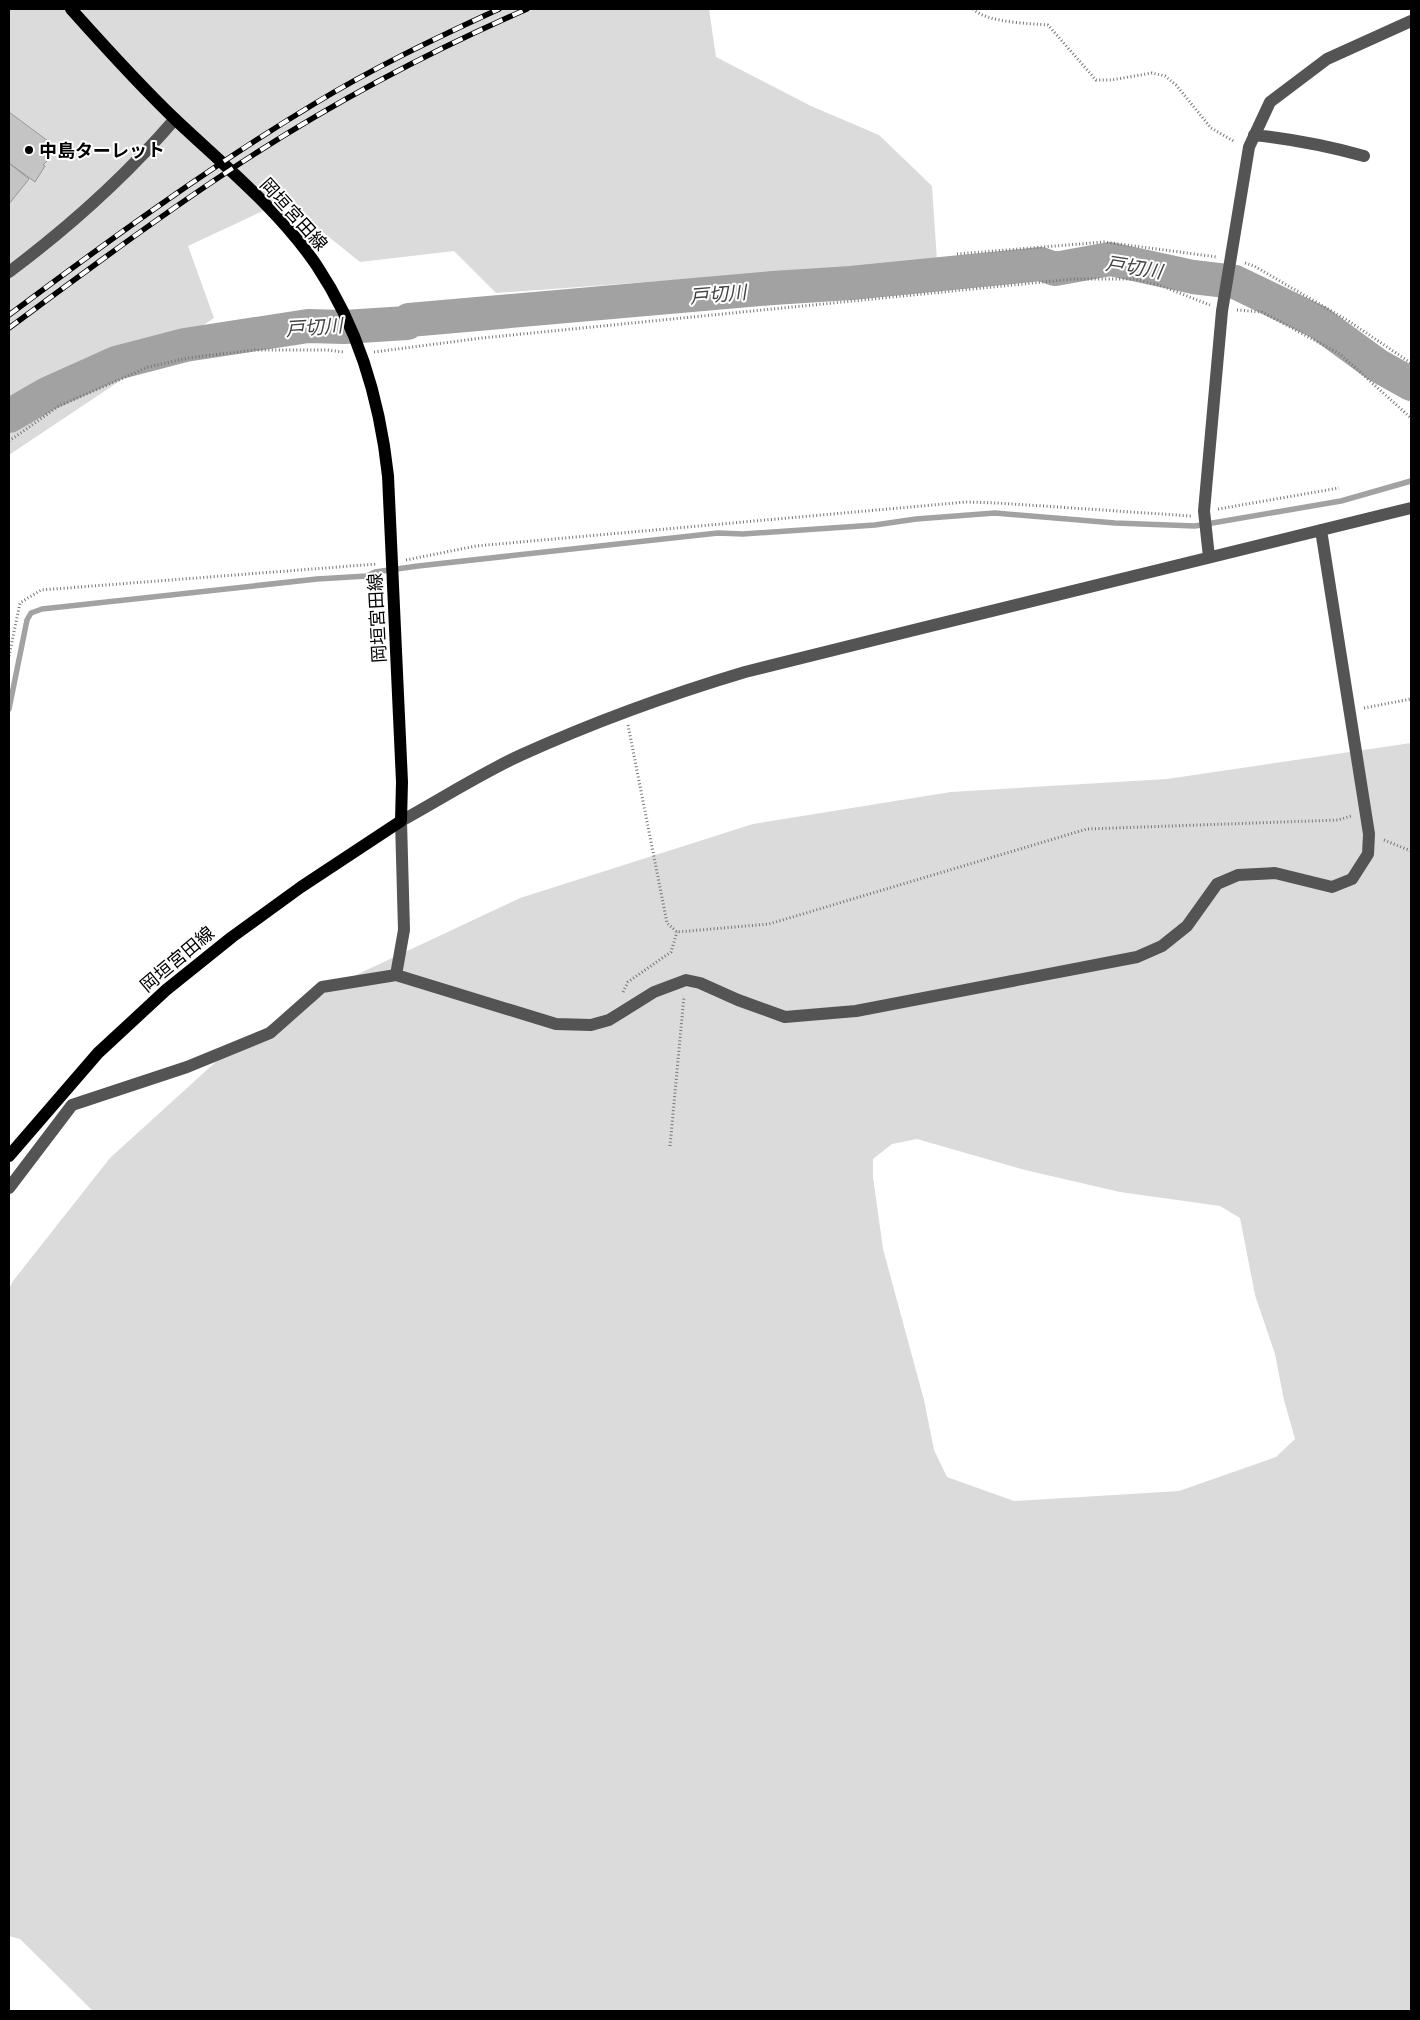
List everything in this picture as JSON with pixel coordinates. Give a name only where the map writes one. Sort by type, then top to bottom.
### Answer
[{"type":"main road","name":"岡垣宮田線","points":[[9,1156],[98,1053],[166,990],[232,937],[301,887],[401,821],[402,782],[388,476],[384,440],[374,395],[360,349],[340,307],[318,268],[286,227],[175,119],[71,9]]},
{"type":"street","points":[[1209,557],[1204,511],[1222,311],[1252,141],[1270,102],[1327,59],[1411,21]]},
{"type":"street","points":[[9,272],[88,208],[175,119]]},
{"type":"street","points":[[1252,141],[1292,139],[1364,156]]},
{"type":"street","points":[[396,975],[404,930],[401,821],[520,756],[625,711],[683,690],[745,672],[1411,508]]},
{"type":"street","points":[[9,1188],[72,1105],[187,1067],[270,1033],[322,987],[396,975],[556,1024],[591,1024],[609,1020],[654,992],[686,980],[700,983],[738,1000],[785,1017],[856,1010],[1137,956],[1162,946],[1187,926],[1217,884],[1238,875],[1275,873],[1332,887],[1352,878],[1368,854],[1369,834],[1348,711],[1321,530]]},
{"type":"path","points":[[973,9],[980,15],[991,18],[1048,26],[1096,80],[1111,80],[1152,73],[1165,76],[1176,85],[1211,128],[1236,142],[1252,141]]},
{"type":"path","points":[[957,254],[1104,242],[1232,260],[1254,266],[1296,290],[1347,320],[1411,363]]},
{"type":"path","points":[[9,441],[59,406],[148,367],[188,358],[255,350],[360,349],[1073,279],[1133,279],[1159,285],[1222,311],[1245,310],[1262,312],[1340,354],[1411,418]]},
{"type":"path","points":[[9,656],[20,603],[41,590],[392,562],[476,546],[966,502],[1191,516],[1204,511],[1338,488]]},
{"type":"path","points":[[1348,711],[1411,699]]},
{"type":"path","points":[[625,711],[667,923],[677,932],[769,924],[1087,829],[1338,820],[1365,810]]},
{"type":"path","points":[[1369,834],[1411,851]]},
{"type":"path","points":[[609,1020],[628,982],[671,952],[677,932]]},
{"type":"path","points":[[670,1146],[686,980]]},
{"type":"shaded area","points":[[9,9],[709,9],[716,57],[811,106],[879,135],[932,186],[937,261],[496,293],[454,251],[360,262],[284,201],[188,246],[214,318],[9,455]]},
{"type":"shaded area","points":[[1411,743],[1411,2011],[93,2011],[20,1939],[9,1936],[9,1289],[13,1281],[110,1158],[231,1048],[356,975],[520,898],[753,824],[951,792],[1167,779]],"holes":[[[917,1139],[1025,1170],[1120,1192],[1220,1206],[1240,1218],[1255,1295],[1275,1354],[1284,1400],[1295,1439],[1276,1457],[1179,1491],[1014,1501],[947,1477],[934,1450],[924,1400],[883,1249],[873,1177],[873,1159],[892,1144]]]},
{"type":"building","name":"中島ターレット","points":[[9,112],[48,141],[50,158],[43,165],[45,166],[35,182],[9,163]]},
{"type":"building","name":"中島ターレット","points":[[9,163],[29,179],[9,204]]},
{"type":"waterway","name":"戸切川","points":[[9,416],[47,394],[116,363],[185,345],[308,326],[344,327],[407,323],[409,320],[773,288],[851,283],[1041,264],[1055,269],[1110,259],[1193,277],[1235,282],[1318,322],[1377,365],[1411,384]]},
{"type":"waterway","points":[[9,709],[27,620],[31,613],[42,609],[317,579],[367,576],[375,572],[418,566],[718,533],[743,534],[875,525],[916,519],[995,513],[1115,523],[1195,526],[1341,501],[1411,481]]},
{"type":"railway","points":[[9,315],[159,206],[275,128],[382,66],[499,9]]},
{"type":"railway","points":[[9,328],[160,218],[286,134],[387,76],[527,9]]},
{"type":"place","name":"中島ターレット","points":[[29,150]]}]
